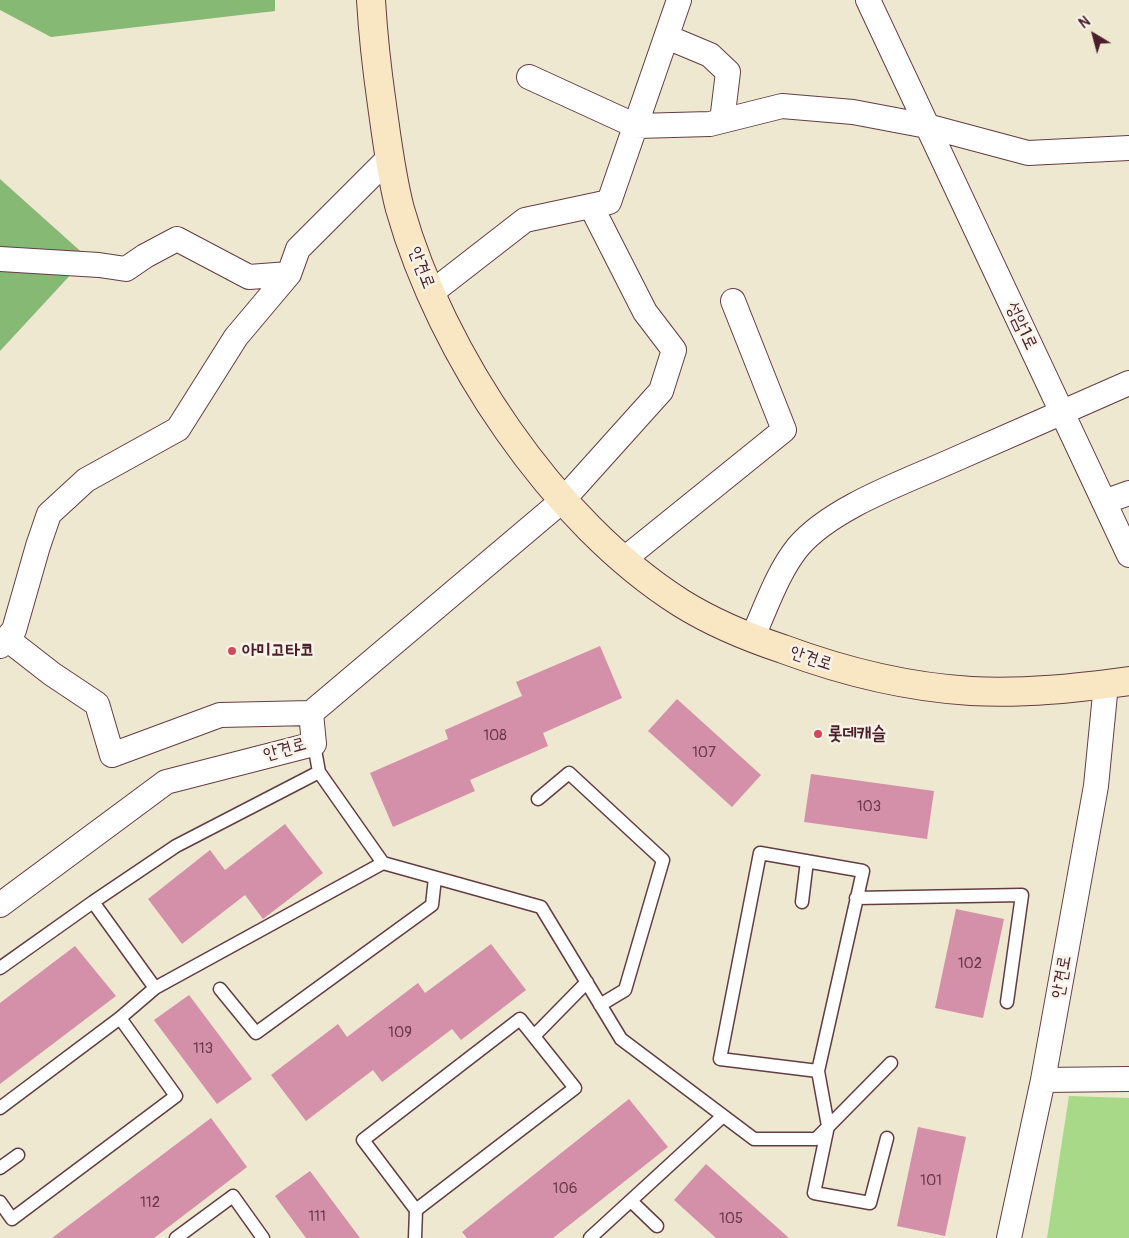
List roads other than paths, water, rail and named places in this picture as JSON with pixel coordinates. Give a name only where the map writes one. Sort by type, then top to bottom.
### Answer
[{"type":"main road","name":"안견로","points":[[371,0],[373,36],[389,158],[400,208],[415,254],[431,293],[450,335],[520,447],[563,500],[623,560],[681,603],[716,623],[752,638],[859,674],[915,685],[974,691],[1063,690],[1117,682]]},
{"type":"street","points":[[431,293],[525,220],[609,202],[679,0]]},
{"type":"street","name":"성암1로","points":[[868,0],[1129,556]]},
{"type":"street","points":[[667,37],[710,55],[728,72],[723,113],[725,120]]},
{"type":"street","points":[[529,77],[636,126],[710,124],[782,106],[853,112],[927,126],[1028,153],[1129,148]]},
{"type":"street","points":[[311,713],[220,715],[112,755],[97,704],[3,642],[14,630],[49,514],[86,480],[178,429],[236,337],[289,274],[298,249],[389,158]]},
{"type":"street","points":[[563,500],[661,391],[674,350],[646,312],[591,206]]},
{"type":"street","points":[[0,259],[99,265],[126,269],[145,256],[177,239],[249,277],[289,274]]},
{"type":"street","points":[[623,560],[784,430],[733,301]]},
{"type":"street","points":[[752,638],[777,582],[798,547],[829,520],[855,505],[1129,383]]},
{"type":"street","points":[[1104,502],[1129,493]]},
{"type":"street","name":"안견로","points":[[0,905],[166,782],[314,744],[311,713],[563,500]]},
{"type":"street","name":"안견로","points":[[1009,1238],[1043,1080],[1096,786],[1117,682]]},
{"type":"street","points":[[1043,1080],[1129,1079]]},
{"type":"lane","points":[[314,744],[319,772],[383,863],[542,907],[621,1039],[754,1139],[816,1139],[891,1064]]},
{"type":"lane","points":[[0,968],[176,846],[319,772]]},
{"type":"lane","points":[[538,799],[569,773],[663,860],[625,990],[600,1005]]},
{"type":"lane","points":[[818,1071],[720,1059],[760,853],[863,871],[818,1071],[828,1126],[814,1193],[870,1203],[887,1138]]},
{"type":"lane","points":[[802,902],[807,861]]},
{"type":"lane","points":[[0,1108],[120,1018],[155,988],[383,863]]},
{"type":"lane","points":[[220,989],[256,1033],[432,905],[435,878]]},
{"type":"lane","points":[[856,898],[1022,895],[1007,1002]]},
{"type":"lane","points":[[93,902],[155,988]]},
{"type":"lane","points":[[534,1036],[587,982]]},
{"type":"lane","points":[[0,1202],[12,1219],[176,1096],[120,1018]]},
{"type":"lane","points":[[415,1238],[416,1210],[363,1140],[520,1019],[575,1088],[416,1210]]},
{"type":"lane","points":[[590,1238],[723,1116]]},
{"type":"lane","points":[[0,1168],[18,1155]]},
{"type":"lane","points":[[176,1238],[233,1196],[263,1238]]},
{"type":"lane","points":[[631,1200],[657,1226]]},
{"type":"place","name":"아미고타코","points":[[232,651]]},
{"type":"place","name":"롯데캐슬","points":[[818,734]]}]
